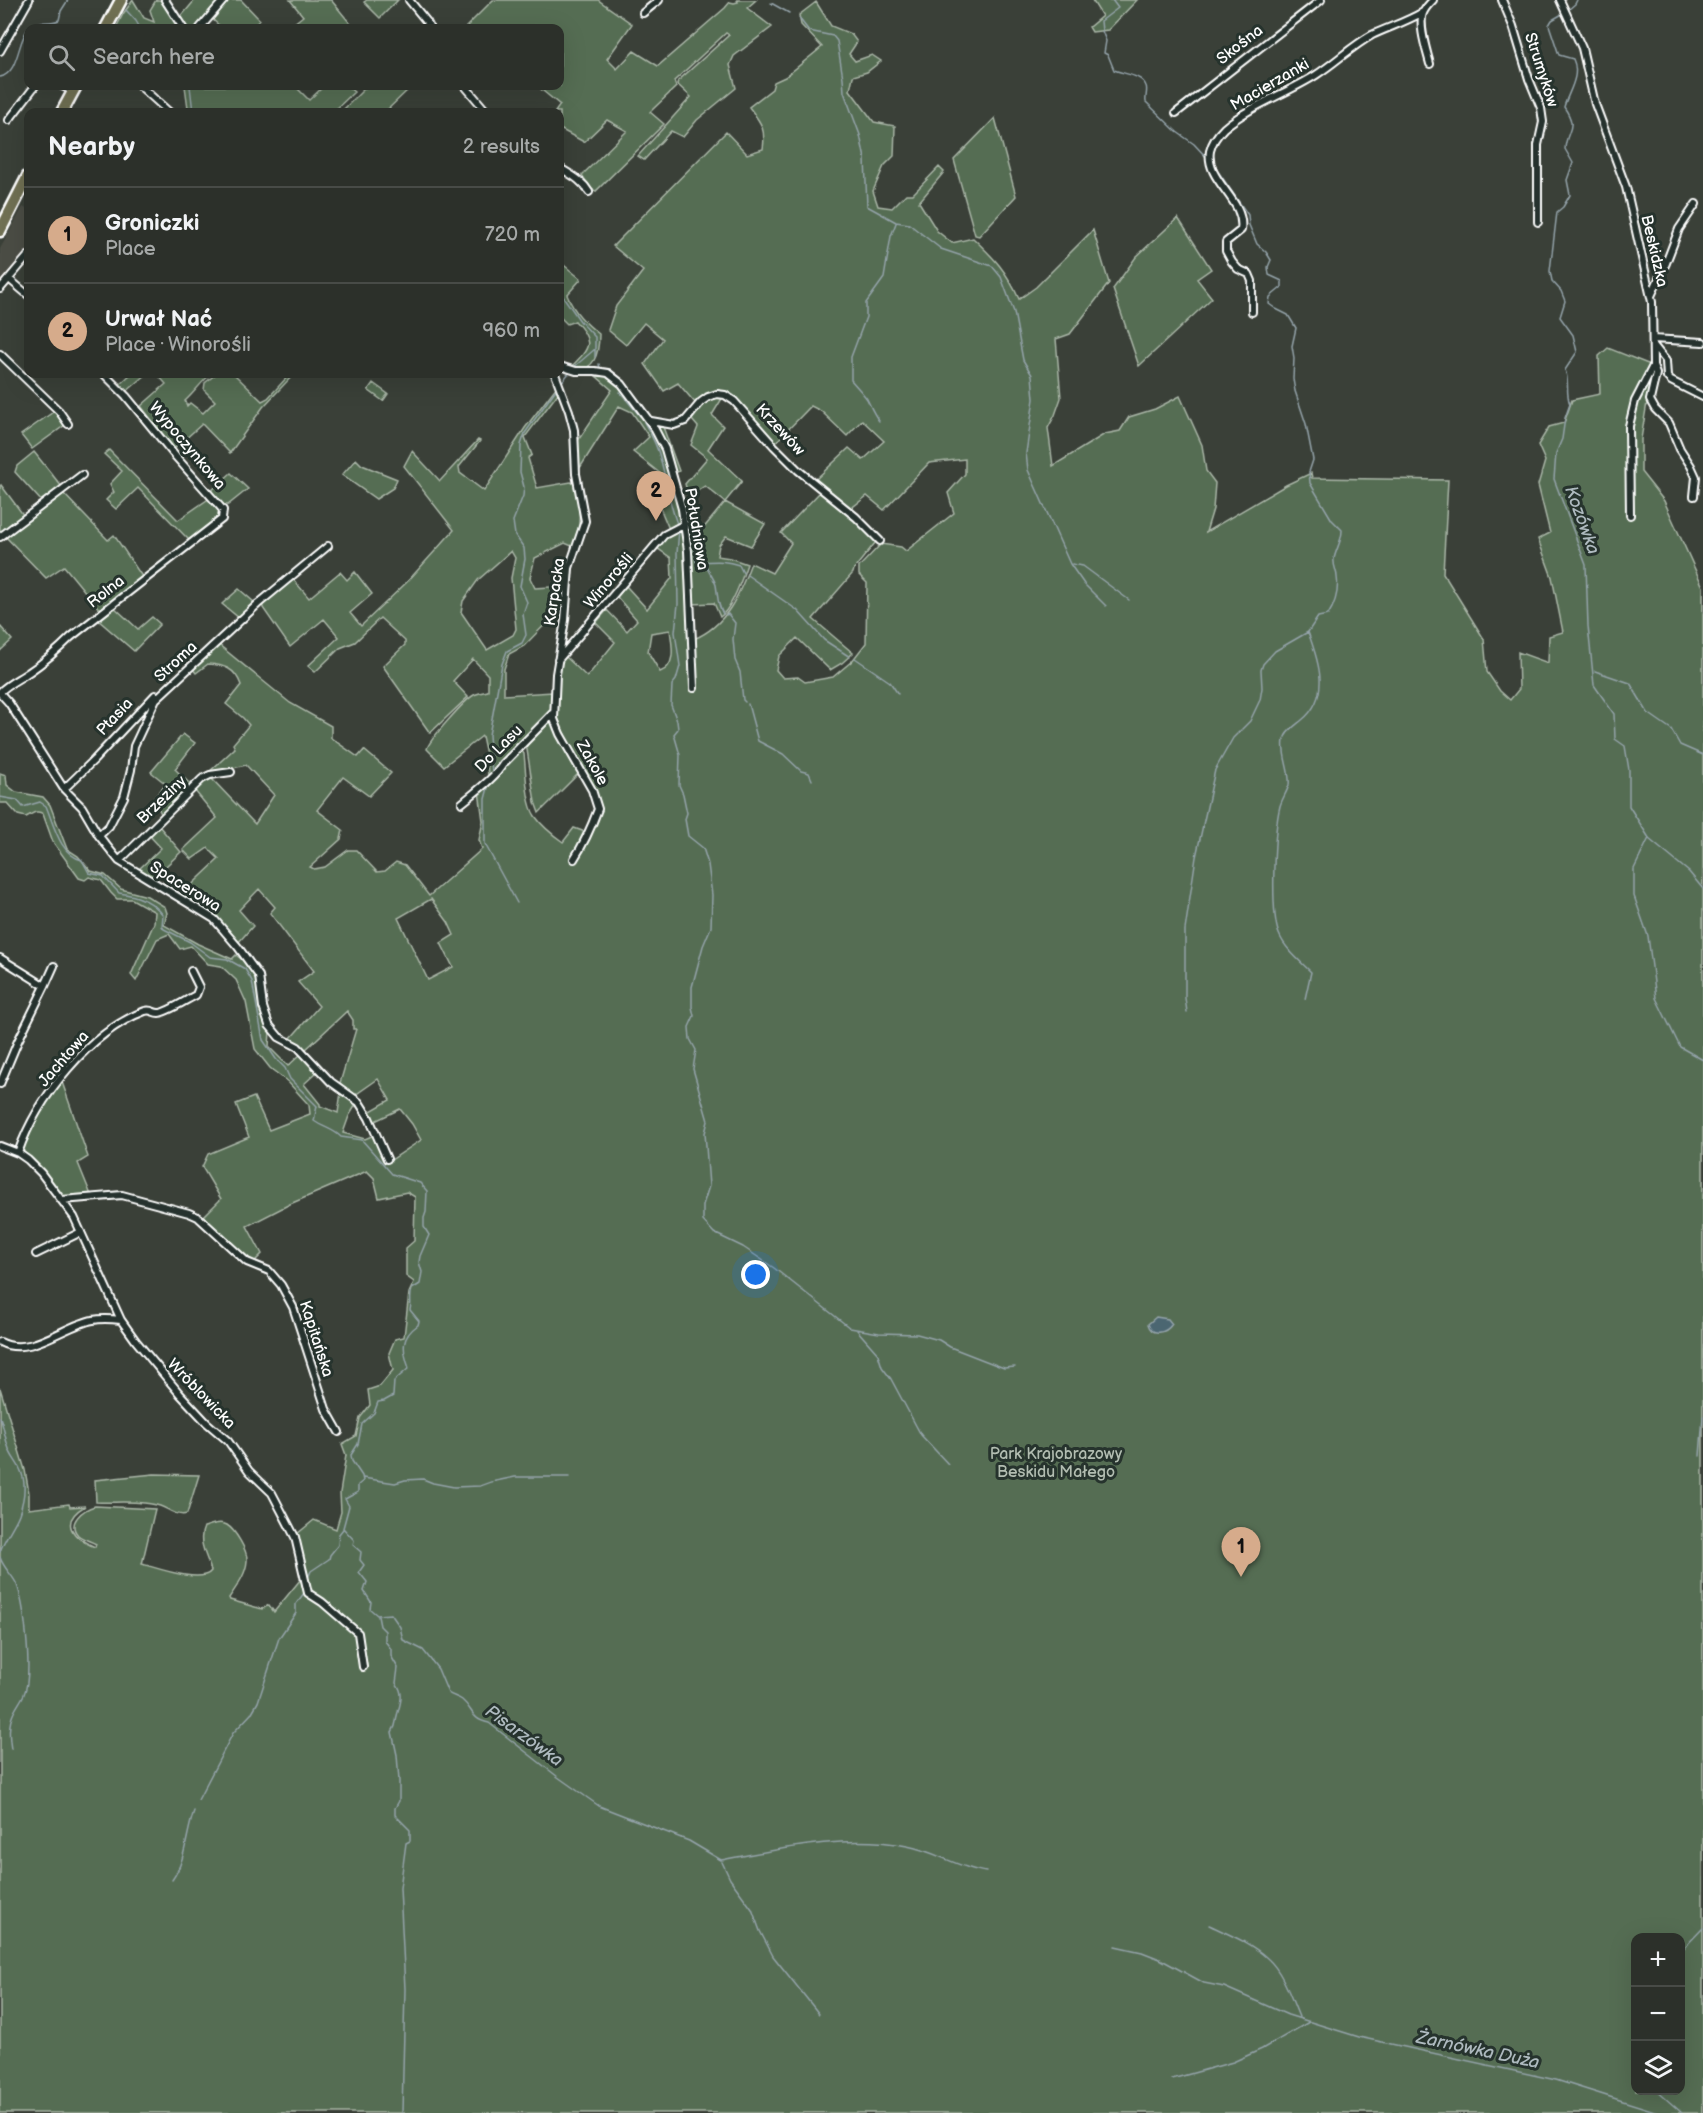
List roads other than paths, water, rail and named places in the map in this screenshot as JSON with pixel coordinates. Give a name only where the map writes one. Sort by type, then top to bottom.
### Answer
[{"type":"main road","points":[[108,24],[119,4]]},
{"type":"main road","points":[[64,108],[73,90]]},
{"type":"main road","points":[[0,231],[24,184]]},
{"type":"street","points":[[0,51],[29,0]]},
{"type":"street","points":[[165,0],[180,24]]},
{"type":"street","points":[[203,24],[224,0]]},
{"type":"street","points":[[409,0],[428,24]]},
{"type":"street","points":[[643,13],[659,0]]},
{"type":"street","name":"Skośna","points":[[1176,112],[1321,0]]},
{"type":"street","points":[[1430,64],[1423,38],[1423,12],[1433,0]]},
{"type":"street","name":"Strumyków","points":[[1502,0],[1513,26],[1542,115],[1538,153],[1538,222]]},
{"type":"street","name":"Beskidzka","points":[[1560,0],[1582,48],[1590,90],[1626,187],[1650,296],[1653,366],[1635,401],[1630,418],[1630,515]]},
{"type":"street","name":"Macierzanki","points":[[1252,312],[1252,281],[1249,274],[1238,269],[1226,251],[1226,242],[1240,230],[1242,223],[1235,204],[1210,166],[1210,152],[1214,140],[1224,129],[1249,111],[1315,76],[1372,36],[1423,12]]},
{"type":"street","points":[[9,120],[31,90]]},
{"type":"street","points":[[144,90],[165,108]]},
{"type":"street","points":[[468,90],[484,108]]},
{"type":"street","points":[[564,170],[585,185],[589,192]]},
{"type":"street","points":[[1650,296],[1679,229],[1696,204]]},
{"type":"street","points":[[0,289],[24,261]]},
{"type":"street","points":[[9,279],[24,292]]},
{"type":"street","points":[[1653,342],[1703,342]]},
{"type":"street","points":[[1653,342],[1666,361],[1667,377],[1703,397]]},
{"type":"street","points":[[0,354],[24,377]]},
{"type":"street","points":[[1653,366],[1656,374],[1650,400],[1654,409],[1669,423],[1680,449],[1691,466],[1696,477],[1694,496]]},
{"type":"street","name":"Południowa","points":[[564,367],[576,371],[595,370],[608,374],[622,384],[650,421],[665,449],[685,524],[694,688]]},
{"type":"street","points":[[25,378],[53,405],[68,424]]},
{"type":"street","name":"Wypoczynkowa","points":[[108,378],[223,510]]},
{"type":"street","name":"Karpacka","points":[[554,712],[557,660],[565,620],[569,568],[585,520],[576,474],[574,430],[557,378]]},
{"type":"street","name":"Krzewów","points":[[650,421],[674,425],[685,421],[708,397],[724,394],[734,400],[798,470],[856,517],[880,541]]},
{"type":"street","points":[[0,537],[82,475]]},
{"type":"street","name":"Rolna","points":[[0,692],[61,647],[165,561],[222,519],[223,510]]},
{"type":"street","name":"Winorośli","points":[[557,660],[664,535],[685,524]]},
{"type":"street","name":"Stroma","points":[[99,836],[109,826],[124,797],[134,746],[156,699],[258,604],[328,546]]},
{"type":"street","name":"Ptasia","points":[[64,789],[187,664]]},
{"type":"street","name":"Spacerowa","points":[[0,692],[64,789],[82,807],[99,836],[119,861],[214,919],[256,971],[261,983],[263,1007],[269,1025],[279,1037],[298,1047],[332,1082],[359,1101],[387,1159]]},
{"type":"street","name":"Do Lasu","points":[[462,803],[478,787],[497,774],[503,764],[554,712]]},
{"type":"street","name":"Zakole","points":[[554,712],[560,734],[592,790],[598,809],[589,828],[588,837],[574,859]]},
{"type":"street","name":"Brzeziny","points":[[119,861],[202,779],[210,775],[231,772]]},
{"type":"street","points":[[0,958],[45,986]]},
{"type":"street","points":[[0,1084],[54,966]]},
{"type":"street","name":"Jachtowa","points":[[18,1153],[25,1134],[45,1099],[94,1042],[121,1023],[148,1010],[162,1012],[196,995],[199,987],[191,971]]},
{"type":"street","name":"Wróblowicka","points":[[0,1146],[28,1160],[62,1200],[81,1232],[121,1320],[146,1355],[207,1423],[228,1441],[249,1471],[272,1493],[295,1537],[308,1593],[358,1633],[363,1667]]},
{"type":"street","name":"Kapitańska","points":[[62,1200],[132,1196],[152,1204],[189,1213],[198,1217],[247,1262],[274,1276],[293,1307],[319,1392],[339,1431]]},
{"type":"street","points":[[36,1254],[81,1232]]},
{"type":"street","points":[[0,1342],[7,1346],[32,1344],[94,1319],[121,1320]]},
{"type":"water","points":[[1156,1317],[1168,1319],[1172,1324],[1163,1331],[1153,1331],[1148,1324]]},
{"type":"waterway","name":"Pisarzówka","points":[[35,24],[59,20],[61,11],[68,0]]},
{"type":"waterway","points":[[1112,0],[1118,8],[1101,21],[1106,41],[1104,53],[1108,55],[1114,70],[1141,79],[1147,88],[1146,102],[1207,158]]},
{"type":"waterway","name":"Kozówka","points":[[1568,10],[1577,0]]},
{"type":"waterway","points":[[771,3],[789,13]]},
{"type":"waterway","points":[[126,10],[138,24]]},
{"type":"waterway","name":"Kozówka","points":[[1564,13],[1552,20],[1549,25],[1559,55],[1573,59],[1575,65],[1575,78],[1564,107],[1571,120],[1565,149],[1573,163],[1567,180],[1570,195],[1557,212],[1550,271],[1552,281],[1561,291],[1565,301],[1560,317],[1573,335],[1577,352],[1565,370],[1570,404],[1562,439],[1556,453],[1554,479],[1586,565],[1588,626],[1594,685],[1614,714],[1615,739],[1625,746],[1629,770],[1629,806],[1649,838],[1634,869],[1634,896],[1648,936],[1656,998],[1680,1047],[1703,1060]]},
{"type":"waterway","points":[[799,18],[809,31],[833,36],[837,41],[844,92],[860,135],[865,159],[867,206],[896,222],[909,224],[941,249],[992,266],[1001,277],[1014,312],[1023,360],[1032,375],[1034,399],[1026,453],[1028,470],[1070,564],[1084,584],[1106,606]]},
{"type":"waterway","name":"Pisarzówka","points":[[0,77],[11,70],[24,35]]},
{"type":"waterway","points":[[190,90],[193,108]]},
{"type":"waterway","points":[[1187,1012],[1185,930],[1196,857],[1215,770],[1233,738],[1250,721],[1260,700],[1263,664],[1275,651],[1308,632],[1318,617],[1328,615],[1336,597],[1337,575],[1334,559],[1342,530],[1332,520],[1310,483],[1309,472],[1313,460],[1306,424],[1293,379],[1292,346],[1296,328],[1288,315],[1269,304],[1270,297],[1282,287],[1282,281],[1269,275],[1268,267],[1271,260],[1257,244],[1249,225],[1248,215],[1215,167]]},
{"type":"waterway","points":[[879,421],[867,399],[851,380],[851,357],[866,317],[866,303],[884,278],[891,236],[896,223]]},
{"type":"waterway","points":[[564,298],[580,321],[595,337],[595,357]]},
{"type":"waterway","points":[[574,367],[595,349]]},
{"type":"waterway","points":[[599,364],[600,368]]},
{"type":"waterway","points":[[561,383],[569,373]]},
{"type":"waterway","points":[[492,773],[489,735],[502,664],[507,651],[522,643],[526,635],[523,614],[527,602],[520,586],[525,559],[524,548],[515,535],[513,521],[523,496],[524,487],[520,472],[521,445],[525,433],[557,388]]},
{"type":"waterway","points":[[620,392],[640,416]]},
{"type":"waterway","points":[[644,422],[658,451],[678,526]]},
{"type":"waterway","points":[[688,524],[693,536],[696,562],[733,563],[739,565],[743,573]]},
{"type":"waterway","points":[[679,530],[678,604],[675,632],[680,666],[672,685],[671,705],[677,721],[678,729],[674,734],[680,755],[679,785],[687,813],[685,819],[688,836],[703,848],[708,864],[712,895],[711,927],[703,946],[692,987],[694,1016],[689,1027],[690,1039],[696,1050],[693,1069],[708,1121],[705,1133],[709,1186],[703,1205],[703,1221],[714,1233],[743,1247],[774,1268],[850,1328],[879,1333],[917,1334],[939,1340],[950,1347],[1004,1368],[1015,1367]]},
{"type":"waterway","points":[[705,563],[716,585],[723,614]]},
{"type":"waterway","points":[[1072,564],[1083,566],[1129,600]]},
{"type":"waterway","points":[[747,575],[797,610],[824,640],[850,657]]},
{"type":"waterway","points":[[726,615],[728,614],[735,623],[733,639],[735,660],[740,672],[745,702]]},
{"type":"waterway","points":[[1305,999],[1311,972],[1289,950],[1279,934],[1276,923],[1274,871],[1278,817],[1289,785],[1284,740],[1289,731],[1311,711],[1320,690],[1319,667],[1308,632]]},
{"type":"waterway","points":[[855,658],[890,682],[898,694]]},
{"type":"waterway","points":[[1595,671],[1630,683],[1648,713],[1671,729],[1680,745],[1703,755]]},
{"type":"waterway","points":[[748,704],[758,741],[783,754],[801,771],[809,773],[812,780]]},
{"type":"waterway","points":[[489,784],[485,799],[485,844],[517,903]]},
{"type":"waterway","name":"Pisarzówka","points":[[0,797],[17,800],[23,807],[40,802],[46,806],[63,846],[74,857],[82,860],[89,873],[103,876],[119,893],[132,895],[149,902],[163,915],[164,929],[190,942],[210,957],[227,959],[245,969],[252,981],[263,1040],[285,1068],[290,1079],[317,1106],[314,1121],[341,1137],[362,1140],[392,1174],[420,1183],[427,1191],[424,1227],[429,1235],[420,1256],[422,1272],[420,1284],[412,1289],[410,1310],[419,1321],[418,1325],[408,1334],[404,1344],[409,1368],[394,1381],[393,1396],[378,1402],[374,1413],[362,1424],[358,1444],[351,1455],[363,1481],[358,1485],[358,1492],[345,1499],[349,1506],[343,1528],[354,1540],[353,1545],[361,1552],[360,1560],[364,1565],[359,1572],[367,1582],[364,1591],[371,1602],[370,1609],[377,1615],[391,1614],[400,1627],[403,1640],[423,1650],[438,1669],[448,1693],[462,1700],[475,1717],[489,1723],[558,1777],[599,1806],[689,1841],[721,1860],[814,1844],[884,1843],[917,1848],[966,1867],[986,1872]]},
{"type":"waterway","points":[[1649,839],[1689,872],[1703,889]]},
{"type":"waterway","points":[[857,1330],[878,1354],[882,1367],[891,1379],[921,1435],[948,1464]]},
{"type":"waterway","name":"Kozówka","points":[[1700,1456],[1703,1416]]},
{"type":"waterway","points":[[0,1417],[9,1449],[22,1474],[24,1486],[19,1514],[0,1552]]},
{"type":"waterway","points":[[363,1478],[395,1483],[423,1479],[454,1487],[480,1486],[515,1477],[569,1477]]},
{"type":"waterway","points":[[307,1580],[311,1571],[329,1559],[338,1545],[339,1534],[343,1529]]},
{"type":"waterway","points":[[0,1557],[20,1594],[27,1648],[27,1683],[24,1695],[11,1721],[9,1735],[11,1749]]},
{"type":"waterway","points":[[198,1800],[233,1733],[251,1714],[258,1702],[279,1638],[296,1613],[296,1604],[304,1593]]},
{"type":"waterway","points":[[378,1616],[380,1626],[385,1631],[385,1641],[391,1649],[391,1656],[398,1668],[396,1683],[401,1694],[396,1724],[392,1732],[399,1781],[399,1801],[395,1808],[395,1815],[410,1830],[410,1841],[406,1843],[400,1888],[405,1989],[402,2113]]},
{"type":"waterway","points":[[172,1880],[183,1856],[194,1811]]},
{"type":"waterway","points":[[722,1862],[730,1879],[752,1909],[773,1956],[819,2014]]},
{"type":"waterway","points":[[1209,1925],[1247,1943],[1273,1964],[1290,1994],[1299,2017]]},
{"type":"waterway","points":[[1685,1947],[1703,1928]]},
{"type":"waterway","name":"Żarnówka Duża","points":[[1115,1946],[1160,1959],[1204,1983],[1224,1987],[1288,2015],[1359,2037],[1556,2080],[1661,2113]]},
{"type":"waterway","points":[[1172,2079],[1233,2062],[1262,2049],[1309,2022]]},
{"type":"waterway","points":[[1662,2095],[1682,2113]]},
{"type":"place","name":"Urwał Nać","points":[[656,521]]},
{"type":"place","name":"Groniczki","points":[[1241,1577]]},
{"type":"park label","name":"Park Krajobrazowy Beskidu Małego","points":[[1056,1463]]}]
